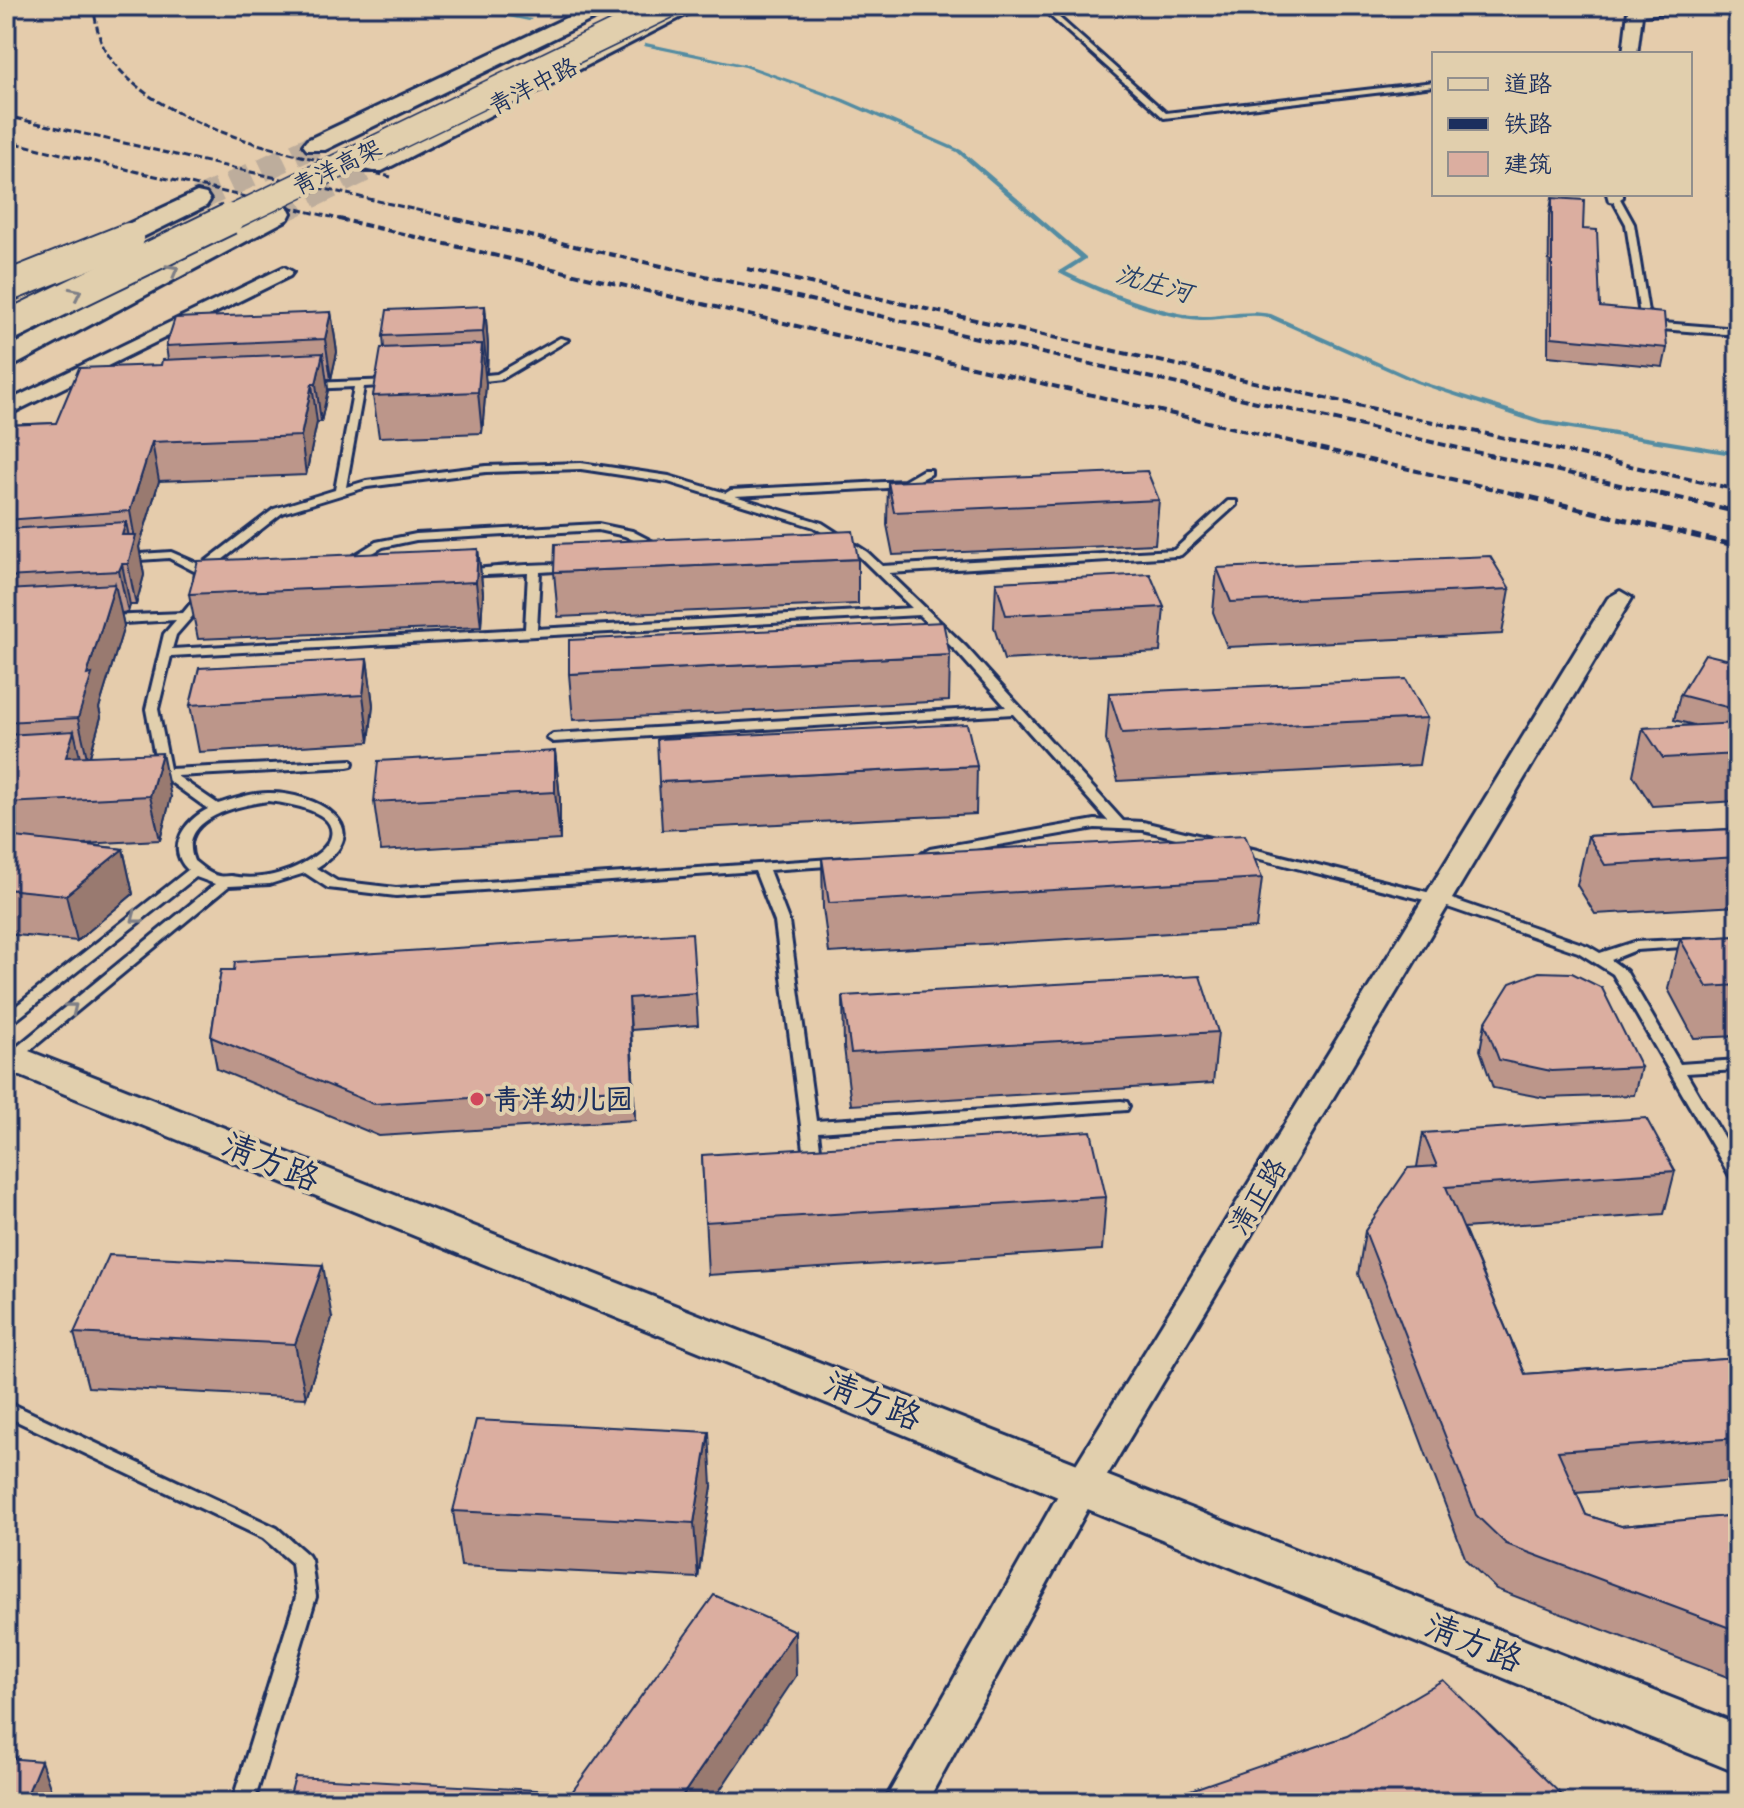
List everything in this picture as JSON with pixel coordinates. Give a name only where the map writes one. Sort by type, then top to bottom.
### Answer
[{"type":"main road","name":"青洋中路","points":[[316,145],[609,6]]},
{"type":"main road","name":"青洋高架","points":[[6,303],[205,202],[627,6]]},
{"type":"main road","name":"青洋高架","points":[[6,327],[668,6]]},
{"type":"main road","name":"青洋中路","points":[[373,166],[692,6]]},
{"type":"main road","points":[[6,280],[205,202]]},
{"type":"main road","points":[[6,290],[205,202]]},
{"type":"main road","points":[[6,361],[278,213]]},
{"type":"street","points":[[1630,52],[1635,11],[1705,6]]},
{"type":"street","points":[[6,410],[284,272]]},
{"type":"street","name":"清正路","points":[[905,1802],[1083,1484],[1620,598]]},
{"type":"street","name":"清方路","points":[[8,1045],[1738,1749]]},
{"type":"lane","points":[[1042,6],[1164,116],[1432,84]]},
{"type":"lane","points":[[1615,196],[1630,224],[1643,313],[1661,326],[1738,332]]},
{"type":"lane","points":[[447,381],[499,377],[563,340]]},
{"type":"lane","points":[[298,387],[403,383]]},
{"type":"lane","points":[[340,492],[359,385]]},
{"type":"lane","points":[[217,809],[164,769],[152,709],[170,634],[198,603],[202,570],[278,511],[366,484],[486,469],[581,466],[669,479],[720,494],[818,525],[863,554],[922,611],[1119,825]]},
{"type":"lane","points":[[720,494],[906,484],[927,472]]},
{"type":"lane","points":[[879,570],[1177,553],[1232,503]]},
{"type":"lane","points":[[333,571],[380,544],[416,537],[598,527],[628,533],[670,554]]},
{"type":"lane","points":[[833,555],[863,554]]},
{"type":"lane","points":[[111,558],[171,555],[202,570]]},
{"type":"lane","points":[[455,574],[579,567]]},
{"type":"lane","points":[[531,633],[534,569]]},
{"type":"lane","points":[[200,588],[214,587]]},
{"type":"lane","points":[[165,653],[922,611]]},
{"type":"lane","points":[[96,621],[186,616]]},
{"type":"lane","points":[[553,738],[1015,710]]},
{"type":"lane","points":[[147,765],[164,769],[347,763]]},
{"type":"lane","points":[[280,797],[315,804],[329,813],[336,824],[336,837],[329,850],[305,867],[271,879],[228,880],[189,863],[183,850],[186,835],[217,809],[242,801],[280,797]]},
{"type":"lane","points":[[917,854],[962,850],[1095,824],[1143,826],[1438,899],[1583,949],[1619,971],[1738,1176]]},
{"type":"lane","points":[[305,867],[333,885],[396,892],[856,860]]},
{"type":"lane","points":[[761,868],[782,922],[815,1170]]},
{"type":"lane","points":[[8,1045],[198,869]]},
{"type":"lane","points":[[8,1045],[228,880]]},
{"type":"lane","points":[[1599,959],[1634,946],[1708,941]]},
{"type":"lane","points":[[1675,1069],[1738,1065]]},
{"type":"lane","points":[[809,1127],[1121,1106]]},
{"type":"lane","points":[[6,1408],[270,1533],[301,1560],[306,1597],[243,1802]]},
{"type":"building","points":[[1552,198],[1584,200],[1583,229],[1597,230],[1600,307],[1664,313],[1667,348],[1552,337]]},
{"type":"building","points":[[485,306],[483,332],[383,336],[387,310]]},
{"type":"building","points":[[331,312],[325,339],[166,346],[175,318]]},
{"type":"building","points":[[482,344],[478,392],[373,396],[381,348]]},
{"type":"building","points":[[323,353],[316,384],[312,384],[301,436],[152,442],[130,511],[6,520],[6,425],[56,423],[79,368],[161,365],[162,360]]},
{"type":"building","points":[[1147,471],[1159,500],[894,512],[888,482]]},
{"type":"building","points":[[126,522],[122,535],[136,535],[128,564],[122,564],[119,571],[6,577],[6,529]]},
{"type":"building","points":[[853,531],[858,559],[554,572],[555,544]]},
{"type":"building","points":[[478,549],[476,582],[189,594],[198,561]]},
{"type":"building","points":[[1490,556],[1510,589],[1231,602],[1217,568]]},
{"type":"building","points":[[1150,574],[1164,607],[1006,615],[996,582]]},
{"type":"building","points":[[115,584],[87,675],[92,674],[78,718],[6,722],[6,590]]},
{"type":"building","points":[[943,622],[950,655],[569,674],[569,640]]},
{"type":"building","points":[[1705,654],[1738,662],[1738,710],[1680,695]]},
{"type":"building","points":[[367,659],[363,695],[190,705],[199,668]]},
{"type":"building","points":[[1406,679],[1427,718],[1122,733],[1109,693]]},
{"type":"building","points":[[1738,723],[1738,754],[1663,758],[1643,728]]},
{"type":"building","points":[[967,724],[977,766],[659,782],[657,739]]},
{"type":"building","points":[[74,731],[66,757],[162,753],[150,796],[6,803],[6,735]]},
{"type":"building","points":[[555,751],[555,792],[374,802],[378,761]]},
{"type":"building","points":[[1738,824],[1738,857],[1605,865],[1588,836],[1733,829],[1730,825]]},
{"type":"building","points":[[1245,835],[1262,878],[829,903],[822,858]]},
{"type":"building","points":[[6,836],[123,849],[66,895],[6,889]]},
{"type":"building","points":[[692,933],[696,993],[629,998],[633,1088],[374,1104],[211,1037],[221,970],[234,970],[235,962]]},
{"type":"building","points":[[1738,936],[1738,985],[1707,987],[1680,939]]},
{"type":"building","points":[[1539,972],[1572,973],[1602,988],[1641,1067],[1551,1071],[1499,1060],[1485,1023],[1510,983]]},
{"type":"building","points":[[1200,976],[1218,1032],[851,1053],[843,996]]},
{"type":"building","points":[[1646,1118],[1675,1171],[1446,1187],[1525,1374],[1738,1358],[1738,1438],[1558,1451],[1586,1515],[1621,1526],[1738,1515],[1738,1631],[1506,1544],[1476,1515],[1365,1231],[1408,1168],[1437,1166],[1423,1133]]},
{"type":"building","points":[[1091,1131],[1106,1197],[705,1222],[702,1155]]},
{"type":"building","points":[[109,1255],[323,1265],[295,1344],[74,1333]]},
{"type":"building","points":[[476,1420],[709,1432],[694,1523],[453,1511]]},
{"type":"building","points":[[714,1595],[795,1631],[678,1802],[288,1802],[295,1777],[572,1792]]},
{"type":"building","points":[[1443,1680],[1569,1802],[1103,1802],[1185,1792],[1347,1736]]},
{"type":"building","points":[[6,1758],[41,1761],[24,1802],[6,1802]]},
{"type":"waterway","name":"沈庄河","points":[[453,6],[529,19]]},
{"type":"waterway","name":"沈庄河","points":[[646,45],[746,66],[842,100],[959,151],[1084,258],[1061,272],[1109,293],[1189,317],[1211,318],[1241,313],[1269,315],[1418,382],[1542,422],[1738,454]]},
{"type":"tunnel","points":[[197,200],[316,145]]},
{"type":"tunnel","points":[[278,213],[373,166]]},
{"type":"railway","points":[[93,6],[99,36],[107,53],[130,80],[161,103],[197,122],[236,137],[391,177]]},
{"type":"railway","points":[[6,116],[465,221]]},
{"type":"railway","points":[[6,141],[348,221]]},
{"type":"railway","points":[[339,219],[1524,496]]},
{"type":"railway","points":[[456,219],[1668,496]]},
{"type":"railway","points":[[747,269],[1738,490]]},
{"type":"railway","points":[[1516,494],[1738,546]]},
{"type":"railway","points":[[1660,494],[1738,512]]},
{"type":"place","name":"青洋幼儿园","points":[[477,1099]]}]
